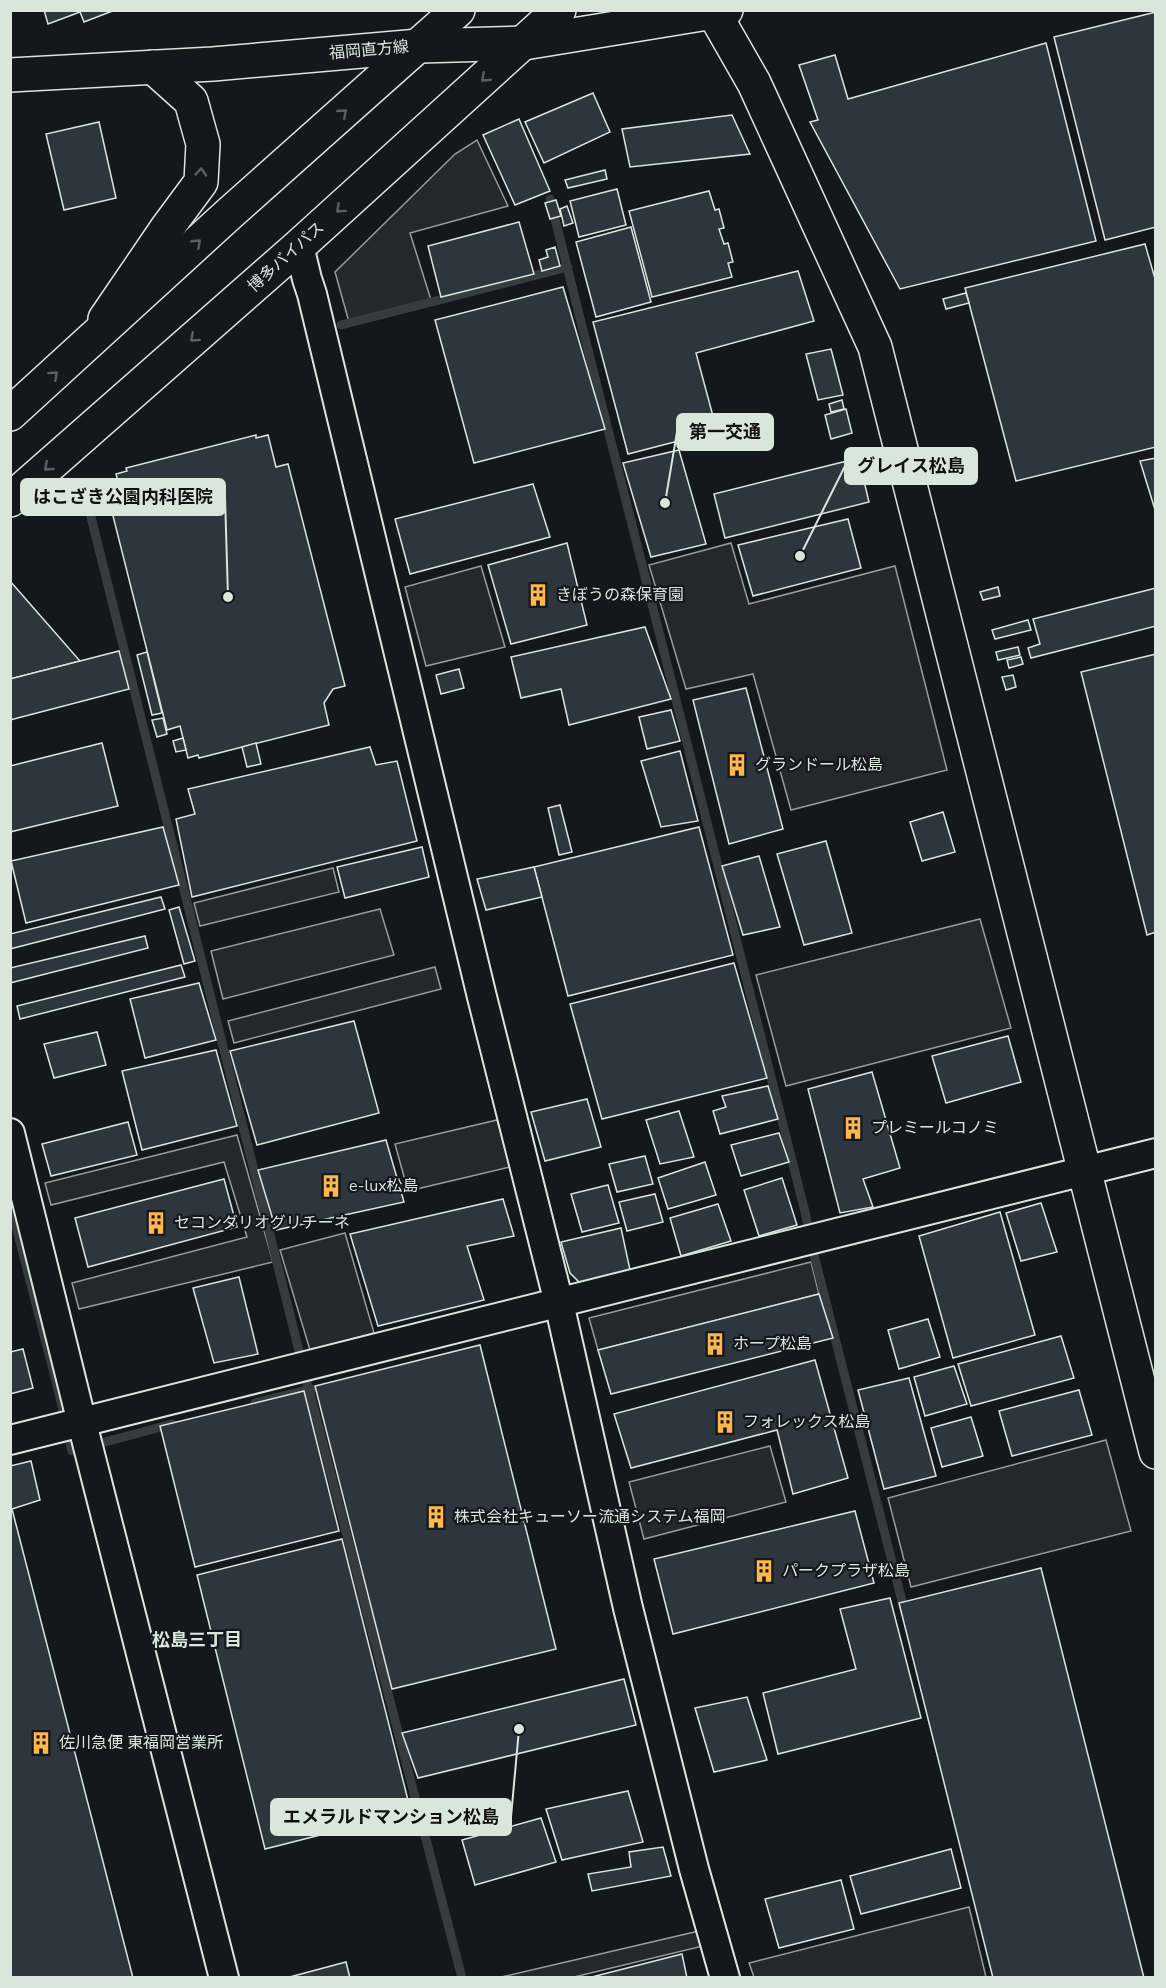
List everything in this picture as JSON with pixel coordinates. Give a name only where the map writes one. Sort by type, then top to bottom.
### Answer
[{"type":"main road","points":[[10,414],[230,213],[458,10]]},
{"type":"main road","name":"博多バイパス","points":[[10,500],[299,246],[559,10]]},
{"type":"main road","points":[[720,12],[875,347],[1155,1452]]},
{"type":"main road","name":"福岡直方線","points":[[10,75],[213,64],[419,46],[524,43],[720,12]]},
{"type":"main road","points":[[89,343],[201,182],[203,144],[191,101],[153,67]]},
{"type":"street","points":[[299,246],[559,1303],[628,1608],[694,1869],[725,1977]]},
{"type":"street","points":[[10,1133],[224,1977]]},
{"type":"street","points":[[10,1440],[1155,1153]]},
{"type":"shaded area","points":[[477,140],[508,206],[410,233],[431,300],[349,322],[335,272],[455,154]]},
{"type":"shaded area","points":[[731,543],[749,604],[895,566],[947,770],[791,810],[753,674],[686,689],[649,565]]},
{"type":"shaded area","points":[[481,566],[505,647],[426,666],[405,587]]},
{"type":"shaded area","points":[[333,868],[339,892],[200,926],[194,903]]},
{"type":"shaded area","points":[[380,909],[394,955],[223,999],[211,951]]},
{"type":"shaded area","points":[[980,919],[1011,1028],[786,1086],[756,975]]},
{"type":"shaded area","points":[[435,967],[441,989],[234,1043],[228,1021]]},
{"type":"shaded area","points":[[497,1120],[510,1167],[408,1191],[395,1144]]},
{"type":"shaded area","points":[[237,1135],[273,1262],[79,1309],[72,1283],[247,1237],[224,1162],[51,1205],[45,1183]]},
{"type":"shaded area","points":[[345,1233],[374,1333],[310,1350],[280,1250]]},
{"type":"shaded area","points":[[811,1262],[819,1294],[598,1350],[589,1318]]},
{"type":"shaded area","points":[[1106,1440],[1131,1531],[911,1587],[888,1498]]},
{"type":"shaded area","points":[[770,1446],[786,1502],[644,1539],[629,1482]]},
{"type":"shaded area","points":[[969,1907],[986,1977],[754,1977],[749,1963]]},
{"type":"shaded area","points":[[699,1931],[703,1946],[574,1977],[497,1978]]},
{"type":"building","points":[[44,10],[115,10],[84,22],[80,12],[48,24]]},
{"type":"building","points":[[1156,12],[1156,227],[1105,240],[1054,37]]},
{"type":"building","points":[[1046,43],[1096,241],[900,289],[810,122],[818,120],[799,65],[835,55],[848,99]]},
{"type":"building","points":[[593,93],[610,132],[544,163],[525,122]]},
{"type":"building","points":[[732,115],[750,154],[630,167],[622,129]]},
{"type":"building","points":[[519,119],[550,191],[515,205],[483,135]]},
{"type":"building","points":[[99,122],[116,198],[64,210],[46,134]]},
{"type":"building","points":[[605,170],[607,179],[568,188],[565,180]]},
{"type":"building","points":[[617,189],[626,225],[579,237],[570,201]]},
{"type":"building","points":[[709,191],[715,210],[719,209],[724,228],[719,229],[724,244],[728,243],[733,262],[728,263],[732,277],[652,297],[629,211]]},
{"type":"building","points":[[556,200],[561,216],[550,219],[545,203]]},
{"type":"building","points":[[567,206],[573,223],[564,226],[560,209]]},
{"type":"building","points":[[519,222],[534,274],[441,297],[428,246]]},
{"type":"building","points":[[631,227],[651,302],[596,317],[576,242]]},
{"type":"building","points":[[1145,244],[1156,282],[1156,447],[1016,481],[965,288]]},
{"type":"building","points":[[555,247],[560,266],[542,271],[539,260],[548,257],[546,250]]},
{"type":"building","points":[[798,271],[814,321],[696,353],[717,431],[628,454],[593,322]]},
{"type":"building","points":[[563,287],[605,429],[474,463],[435,320]]},
{"type":"building","points":[[966,293],[969,303],[946,309],[943,299]]},
{"type":"building","points":[[831,349],[843,395],[818,400],[806,354]]},
{"type":"building","points":[[842,400],[844,409],[831,412],[829,404]]},
{"type":"building","points":[[846,409],[852,433],[831,439],[825,415]]},
{"type":"building","points":[[256,435],[256,438],[268,435],[276,467],[288,464],[345,686],[333,689],[324,703],[329,725],[199,758],[198,755],[188,758],[180,726],[167,730],[111,508],[124,505],[116,474],[127,471],[126,468]]},
{"type":"building","points":[[679,450],[706,544],[651,557],[623,463]]},
{"type":"building","points":[[1156,458],[1156,513],[1140,461]]},
{"type":"building","points":[[847,461],[852,484],[864,481],[869,502],[725,538],[714,494]]},
{"type":"building","points":[[533,484],[550,537],[410,574],[395,519]]},
{"type":"building","points":[[848,519],[861,568],[753,596],[738,545]]},
{"type":"building","name":"きぼうの森保育園","points":[[567,543],[587,625],[511,644],[488,565]]},
{"type":"building","points":[[10,581],[80,661],[10,679]]},
{"type":"building","points":[[998,587],[1000,596],[983,600],[980,592]]},
{"type":"building","points":[[1156,588],[1156,626],[1031,658],[1028,648],[1040,644],[1033,619]]},
{"type":"building","points":[[1028,620],[1031,630],[995,639],[992,630]]},
{"type":"building","points":[[645,627],[671,699],[569,725],[561,689],[521,698],[511,657]]},
{"type":"building","points":[[1018,647],[1020,655],[998,660],[996,652]]},
{"type":"building","points":[[119,651],[129,689],[10,720],[10,679]]},
{"type":"building","points":[[147,652],[162,713],[152,715],[137,655]]},
{"type":"building","points":[[1156,654],[1156,932],[1147,935],[1081,672]]},
{"type":"building","points":[[1021,657],[1023,664],[1009,668],[1007,660]]},
{"type":"building","points":[[459,669],[464,688],[441,694],[436,675]]},
{"type":"building","points":[[1013,675],[1016,687],[1006,690],[1002,677]]},
{"type":"building","name":"グランドール松島","points":[[746,688],[783,829],[729,844],[693,700]]},
{"type":"building","points":[[671,710],[680,741],[647,749],[639,717]]},
{"type":"building","points":[[163,718],[167,734],[157,737],[152,720]]},
{"type":"building","points":[[183,738],[186,750],[176,752],[173,741]]},
{"type":"building","points":[[102,743],[118,806],[10,832],[10,766]]},
{"type":"building","points":[[256,743],[261,764],[247,767],[242,747]]},
{"type":"building","points":[[370,747],[376,765],[397,761],[417,841],[192,897],[176,819],[195,814],[188,789]]},
{"type":"building","points":[[680,751],[698,821],[661,827],[641,761]]},
{"type":"building","points":[[560,805],[572,852],[559,855],[548,808]]},
{"type":"building","points":[[943,812],[955,852],[922,861],[910,822]]},
{"type":"building","points":[[163,827],[179,885],[26,923],[11,861]]},
{"type":"building","points":[[699,827],[733,955],[568,996],[534,867]]},
{"type":"building","points":[[826,841],[852,933],[804,945],[777,854]]},
{"type":"building","points":[[422,847],[429,877],[345,898],[337,867]]},
{"type":"building","points":[[759,856],[780,927],[743,935],[722,866]]},
{"type":"building","points":[[534,867],[542,897],[486,910],[477,879]]},
{"type":"building","points":[[161,897],[165,909],[10,949],[10,934]]},
{"type":"building","points":[[179,907],[195,961],[184,964],[169,910]]},
{"type":"building","points":[[145,936],[148,948],[10,983],[10,968]]},
{"type":"building","points":[[734,963],[767,1078],[602,1119],[570,1004]]},
{"type":"building","points":[[181,965],[185,977],[20,1019],[17,1006]]},
{"type":"building","points":[[199,983],[216,1040],[145,1058],[130,999]]},
{"type":"building","points":[[354,1021],[379,1113],[257,1145],[230,1051]]},
{"type":"building","points":[[97,1032],[106,1065],[54,1078],[44,1044]]},
{"type":"building","points":[[1008,1036],[1021,1082],[946,1103],[932,1056]]},
{"type":"building","points":[[216,1050],[237,1126],[142,1150],[122,1071]]},
{"type":"building","name":"プレミールコノミ","points":[[872,1072],[900,1168],[863,1179],[873,1207],[840,1213],[808,1089]]},
{"type":"building","points":[[768,1086],[778,1119],[720,1134],[713,1111],[726,1107],[722,1096]]},
{"type":"building","points":[[587,1099],[601,1147],[545,1161],[531,1112]]},
{"type":"building","points":[[679,1111],[694,1157],[660,1164],[646,1120]]},
{"type":"building","points":[[128,1122],[137,1155],[51,1176],[42,1144]]},
{"type":"building","points":[[779,1133],[789,1162],[741,1176],[731,1145]]},
{"type":"building","name":"e-lux松島","points":[[386,1140],[404,1202],[276,1230],[258,1170]]},
{"type":"building","points":[[645,1156],[653,1184],[617,1192],[609,1164]]},
{"type":"building","points":[[705,1162],[716,1195],[668,1209],[658,1178]]},
{"type":"building","points":[[782,1178],[797,1225],[759,1236],[744,1190]]},
{"type":"building","name":"セコンダリオグリチーネ","points":[[224,1179],[237,1227],[88,1267],[75,1218]]},
{"type":"building","points":[[608,1185],[619,1223],[582,1232],[571,1194]]},
{"type":"building","points":[[655,1194],[663,1222],[627,1231],[619,1202]]},
{"type":"building","points":[[503,1199],[514,1236],[467,1246],[484,1300],[378,1326],[350,1234]]},
{"type":"building","points":[[1041,1203],[1057,1252],[1021,1261],[1006,1213]]},
{"type":"building","points":[[718,1204],[731,1241],[681,1256],[670,1218]]},
{"type":"building","points":[[1000,1212],[1035,1335],[953,1358],[919,1236]]},
{"type":"building","points":[[621,1228],[630,1270],[580,1283],[570,1273],[561,1242]]},
{"type":"building","points":[[239,1277],[258,1354],[214,1363],[193,1288]]},
{"type":"building","name":"ホープ松島","points":[[819,1294],[833,1338],[611,1394],[598,1350]]},
{"type":"building","points":[[928,1319],[940,1357],[899,1369],[888,1330]]},
{"type":"building","points":[[1061,1336],[1074,1378],[971,1406],[958,1364]]},
{"type":"building","name":"株式会社キューソー流通システム福岡","points":[[480,1345],[556,1649],[392,1689],[315,1386]]},
{"type":"building","points":[[23,1349],[33,1388],[10,1394],[10,1352]]},
{"type":"building","name":"フォレックス松島","points":[[815,1360],[848,1478],[793,1494],[777,1430],[631,1468],[614,1414]]},
{"type":"building","points":[[954,1366],[967,1404],[925,1416],[914,1377]]},
{"type":"building","points":[[909,1378],[936,1476],[884,1489],[858,1390]]},
{"type":"building","points":[[1079,1390],[1092,1435],[1012,1456],[999,1411]]},
{"type":"building","points":[[304,1391],[339,1531],[195,1567],[160,1426]]},
{"type":"building","points":[[971,1417],[983,1456],[942,1467],[931,1428]]},
{"type":"building","name":"佐川急便 東福岡営業所","points":[[31,1461],[40,1500],[12,1509],[133,1978],[10,1978],[10,1466]]},
{"type":"building","name":"パークプラザ松島","points":[[855,1511],[874,1583],[673,1634],[654,1559]]},
{"type":"building","points":[[342,1539],[411,1812],[265,1849],[197,1575]]},
{"type":"building","points":[[1041,1568],[1144,1978],[993,1978],[899,1603]]},
{"type":"building","points":[[890,1598],[921,1718],[778,1754],[763,1693],[856,1669],[840,1609]]},
{"type":"building","points":[[624,1679],[636,1725],[418,1778],[402,1733]]},
{"type":"building","points":[[747,1697],[767,1760],[714,1772],[695,1708]]},
{"type":"building","points":[[628,1791],[643,1842],[562,1860],[546,1809]]},
{"type":"building","points":[[541,1818],[556,1862],[475,1885],[462,1840]]},
{"type":"building","points":[[663,1847],[671,1876],[592,1891],[588,1874],[631,1867],[629,1852]]},
{"type":"building","points":[[951,1849],[961,1888],[861,1914],[850,1876]]},
{"type":"building","points":[[841,1880],[854,1929],[779,1948],[765,1899]]},
{"type":"building","points":[[682,1954],[687,1978],[588,1978]]},
{"type":"building","points":[[346,1962],[350,1978],[286,1978]]},
{"type":"waterway","points":[[550,199],[905,1613]]},
{"type":"waterway","points":[[341,325],[568,267]]},
{"type":"waterway","points":[[85,493],[299,1351],[462,1978]]},
{"type":"waterway","points":[[10,1203],[72,1451],[172,1424]]},
{"type":"waterway","points":[[255,1403],[311,1389]]},
{"type":"place","name":"第一交通","points":[[665,503]]},
{"type":"place","name":"グレイス松島","points":[[800,556]]},
{"type":"place","name":"きぼうの森保育園","points":[[538,595]]},
{"type":"place","name":"はこざき公園内科医院","points":[[228,597]]},
{"type":"place","name":"グランドール松島","points":[[737,765]]},
{"type":"place","name":"プレミールコノミ","points":[[853,1128]]},
{"type":"place","name":"e-lux松島","points":[[331,1186]]},
{"type":"place","name":"セコンダリオグリチーネ","points":[[156,1223]]},
{"type":"place","name":"ホープ松島","points":[[715,1344]]},
{"type":"place","name":"フォレックス松島","points":[[725,1422]]},
{"type":"place","name":"株式会社キューソー流通システム福岡","points":[[436,1517]]},
{"type":"place","name":"パークプラザ松島","points":[[764,1571]]},
{"type":"place","name":"エメラルドマンション松島","points":[[519,1729]]},
{"type":"place","name":"佐川急便 東福岡営業所","points":[[41,1743]]},
{"type":"district","name":"松島三丁目","points":[[197,1640]]}]
